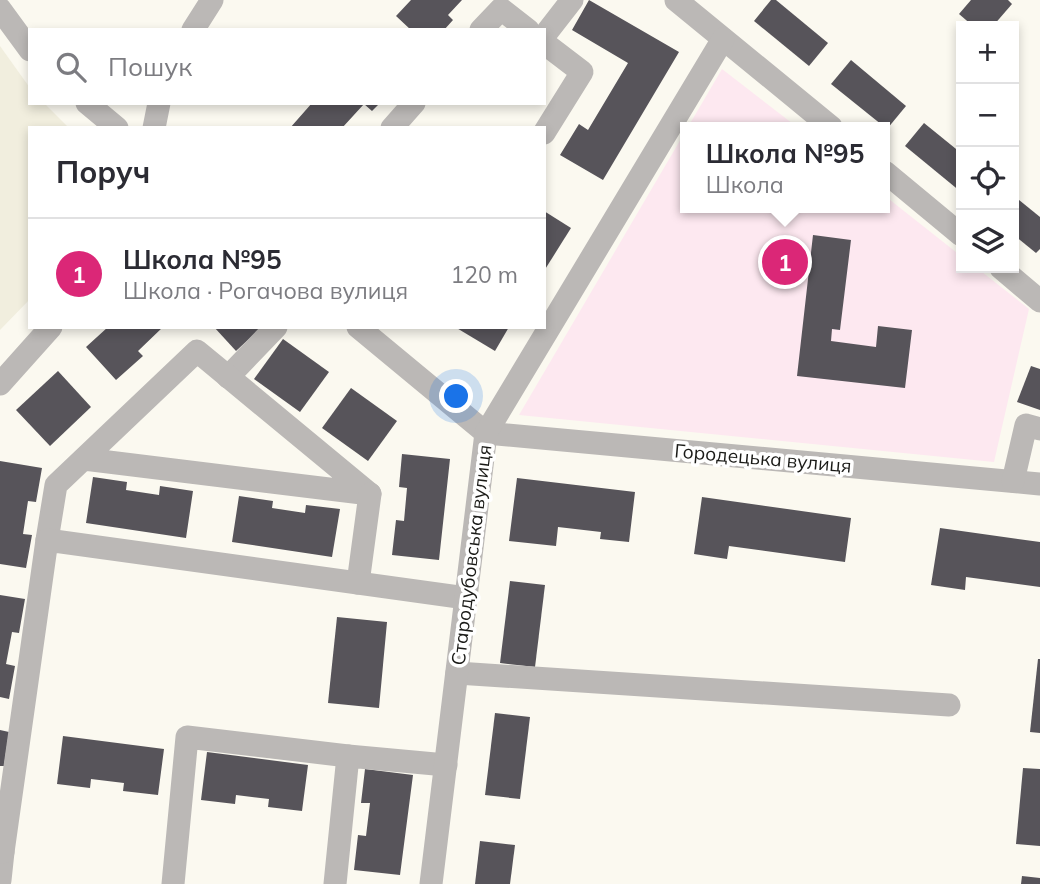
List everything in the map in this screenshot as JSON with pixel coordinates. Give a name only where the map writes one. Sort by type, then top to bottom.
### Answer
[{"type":"street","points":[[194,28],[212,0]]},
{"type":"street","points":[[546,33],[572,0]]},
{"type":"street","points":[[676,0],[825,122]]},
{"type":"street","points":[[0,9],[28,47]]},
{"type":"street","points":[[483,28],[501,9],[525,28]]},
{"type":"street","name":"Стародубовська вулиця","points":[[430,884],[486,433],[723,39]]},
{"type":"street","points":[[546,45],[582,72],[546,130]]},
{"type":"street","points":[[89,105],[115,126]]},
{"type":"street","points":[[154,126],[159,105]]},
{"type":"street","points":[[394,126],[412,105]]},
{"type":"street","points":[[890,176],[956,231]]},
{"type":"street","points":[[1007,273],[1040,301]]},
{"type":"street","points":[[0,384],[49,329]]},
{"type":"street","points":[[228,377],[274,329]]},
{"type":"street","points":[[360,329],[486,433]]},
{"type":"street","points":[[0,880],[56,485],[197,351],[370,494]]},
{"type":"street","points":[[1013,481],[1026,425],[1040,429]]},
{"type":"street","name":"Городецька вулиця","points":[[486,433],[1040,484]]},
{"type":"street","points":[[84,459],[370,494]]},
{"type":"street","points":[[358,583],[370,494]]},
{"type":"street","points":[[47,540],[466,598]]},
{"type":"street","points":[[457,673],[949,705]]},
{"type":"street","points":[[173,884],[187,737],[446,765]]},
{"type":"street","points":[[335,884],[348,756]]},
{"type":"shaded area","points":[[0,46],[28,85],[28,105],[46,105],[67,126],[28,126],[28,301],[0,330]]},
{"type":"shaded area","points":[[722,69],[791,122],[691,122]]},
{"type":"shaded area","points":[[680,141],[680,213],[890,213],[890,200],[956,252],[956,273],[983,273],[1029,309],[994,462],[519,415]]},
{"type":"building","points":[[411,0],[462,0],[448,15],[453,20],[446,28],[409,28],[396,16]]},
{"type":"building","points":[[589,0],[679,52],[603,180],[560,155],[579,124],[588,130],[628,63],[572,30]]},
{"type":"building","points":[[771,0],[776,0],[828,43],[809,66],[754,21]]},
{"type":"building","points":[[971,0],[1008,0],[1012,4],[997,21],[967,21],[959,14]]},
{"type":"building","points":[[851,60],[906,106],[890,125],[890,122],[878,122],[831,84]]},
{"type":"building","points":[[310,105],[363,105],[344,126],[292,126]]},
{"type":"building","points":[[365,105],[378,105],[372,111]]},
{"type":"building","points":[[924,123],[956,149],[956,188],[905,146]]},
{"type":"building","points":[[1019,200],[1040,217],[1040,249],[1036,253],[1019,239]]},
{"type":"building","points":[[546,212],[571,228],[546,268]]},
{"type":"building","points":[[813,235],[851,240],[840,330],[832,329],[831,341],[876,347],[878,326],[912,330],[905,388],[797,376]]},
{"type":"building","points":[[106,329],[161,329],[138,351],[143,356],[116,380],[86,347]]},
{"type":"building","points":[[216,329],[260,329],[236,351]]},
{"type":"building","points":[[458,329],[508,329],[495,351]]},
{"type":"building","points":[[283,339],[329,372],[300,412],[254,379]]},
{"type":"building","points":[[1031,366],[1040,369],[1040,410],[1017,402]]},
{"type":"building","points":[[58,371],[91,407],[50,446],[16,410]]},
{"type":"building","points":[[351,388],[397,421],[368,461],[322,428]]},
{"type":"building","points":[[402,454],[450,459],[439,560],[392,555],[396,520],[404,521],[407,488],[399,487]]},
{"type":"building","points":[[0,461],[42,468],[36,502],[28,501],[23,534],[32,535],[26,568],[0,564]]},
{"type":"building","points":[[93,477],[127,482],[126,490],[159,495],[160,486],[193,491],[186,538],[86,523]]},
{"type":"building","points":[[517,478],[635,492],[629,542],[600,539],[601,532],[558,527],[556,546],[509,541]]},
{"type":"building","points":[[239,496],[273,501],[272,508],[305,513],[306,505],[340,509],[332,557],[232,542]]},
{"type":"building","points":[[702,497],[851,518],[845,562],[729,546],[727,559],[694,554]]},
{"type":"building","points":[[940,528],[1040,542],[1040,587],[966,577],[965,590],[931,585]]},
{"type":"building","points":[[510,581],[545,585],[535,667],[500,663]]},
{"type":"building","points":[[0,595],[25,599],[19,633],[12,632],[6,664],[15,666],[9,699],[0,697]]},
{"type":"building","points":[[337,617],[387,622],[379,708],[328,703]]},
{"type":"building","points":[[1040,659],[1040,733],[1030,732]]},
{"type":"building","points":[[495,713],[530,717],[520,799],[485,795]]},
{"type":"building","points":[[0,730],[9,732],[4,766],[0,766]]},
{"type":"building","points":[[63,736],[164,749],[158,795],[123,791],[124,783],[91,779],[90,788],[57,784]]},
{"type":"building","points":[[207,752],[308,765],[302,811],[268,807],[269,799],[236,795],[235,804],[201,800]]},
{"type":"building","points":[[1023,768],[1040,769],[1040,846],[1016,844]]},
{"type":"building","points":[[365,769],[413,775],[400,875],[354,870],[358,835],[366,836],[370,803],[361,803]]},
{"type":"building","points":[[480,841],[515,845],[510,884],[475,884]]},
{"type":"building","points":[[1022,876],[1040,878],[1040,884],[1021,884]]},
{"type":"place","name":"Школа №95","points":[[785,262]]}]
